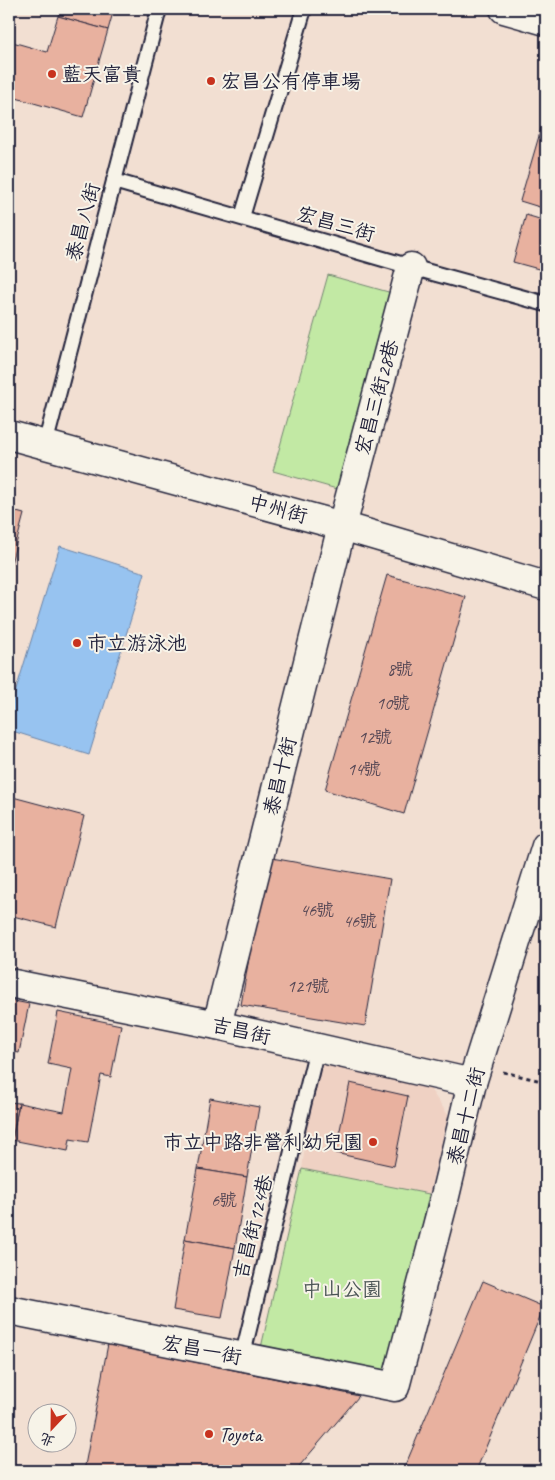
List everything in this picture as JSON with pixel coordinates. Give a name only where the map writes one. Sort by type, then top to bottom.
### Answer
[{"type":"street","points":[[504,9],[546,21]]},
{"type":"street","name":"宏昌三街28巷","points":[[342,526],[411,267]]},
{"type":"street","name":"中州街","points":[[9,435],[342,526],[546,586]]},
{"type":"street","name":"泰昌十街","points":[[217,1025],[342,526]]},
{"type":"street","name":"泰昌十二街","points":[[395,1388],[475,1074],[546,846]]},
{"type":"street","name":"吉昌街","points":[[9,983],[217,1025],[317,1048],[475,1074]]},
{"type":"street","name":"宏昌一街","points":[[9,1310],[395,1388]]},
{"type":"lane","name":"泰昌八街","points":[[45,444],[159,9]]},
{"type":"lane","points":[[242,218],[304,9]]},
{"type":"lane","name":"宏昌三街","points":[[114,181],[546,304]]},
{"type":"lane","name":"吉昌街124巷","points":[[242,1358],[317,1048]]},
{"type":"path","points":[[475,1074],[546,1082]]},
{"type":"shaded area","name":"市立中路非營利幼兒園","points":[[317,1048],[428,1086],[448,1115],[429,1194],[302,1169]]},
{"type":"green space","points":[[328,275],[399,295],[344,491],[273,471]]},
{"type":"green space","name":"中山公園","points":[[302,1169],[429,1194],[393,1371],[260,1352]]},
{"type":"water","name":"市立游泳池","points":[[60,546],[145,573],[89,755],[9,730],[9,713]]},
{"type":"building","name":"藍天富貴","points":[[60,9],[114,9],[108,30],[58,16]]},
{"type":"building","name":"藍天富貴","points":[[58,16],[108,30],[83,117],[9,96],[9,41],[47,52]]},
{"type":"building","points":[[546,112],[546,209],[520,201]]},
{"type":"building","points":[[526,215],[546,221],[546,271],[513,262]]},
{"type":"building","points":[[9,510],[24,514],[9,571]]},
{"type":"building","points":[[387,575],[466,597],[404,814],[325,790]]},
{"type":"building","points":[[9,796],[84,816],[56,927],[9,915]]},
{"type":"building","points":[[266,857],[390,879],[365,1026],[241,1005]]},
{"type":"building","points":[[9,1000],[29,1004],[19,1053],[9,1051]]},
{"type":"building","points":[[58,1012],[121,1025],[111,1077],[101,1075],[88,1142],[70,1139],[68,1151],[12,1140],[19,1103],[64,1112],[72,1069],[48,1064]]},
{"type":"building","points":[[350,1083],[408,1096],[394,1166],[335,1153]]},
{"type":"building","points":[[210,1098],[259,1107],[247,1177],[198,1169]]},
{"type":"building","points":[[9,1102],[19,1103],[12,1140],[9,1140]]},
{"type":"building","points":[[198,1169],[247,1177],[235,1248],[185,1239]]},
{"type":"building","points":[[185,1239],[235,1248],[222,1318],[173,1310]]},
{"type":"building","points":[[483,1281],[544,1307],[476,1471],[403,1471]]},
{"type":"building","name":"Toyota","points":[[108,1344],[359,1396],[295,1471],[84,1471]]},
{"type":"place","name":"藍天富貴","points":[[52,74]]},
{"type":"place","name":"宏昌公有停車場","points":[[211,81]]},
{"type":"place","name":"市立游泳池","points":[[77,643]]},
{"type":"place","name":"市立中路非營利幼兒園","points":[[373,1142]]},
{"type":"place","name":"Toyota","points":[[209,1434]]}]
